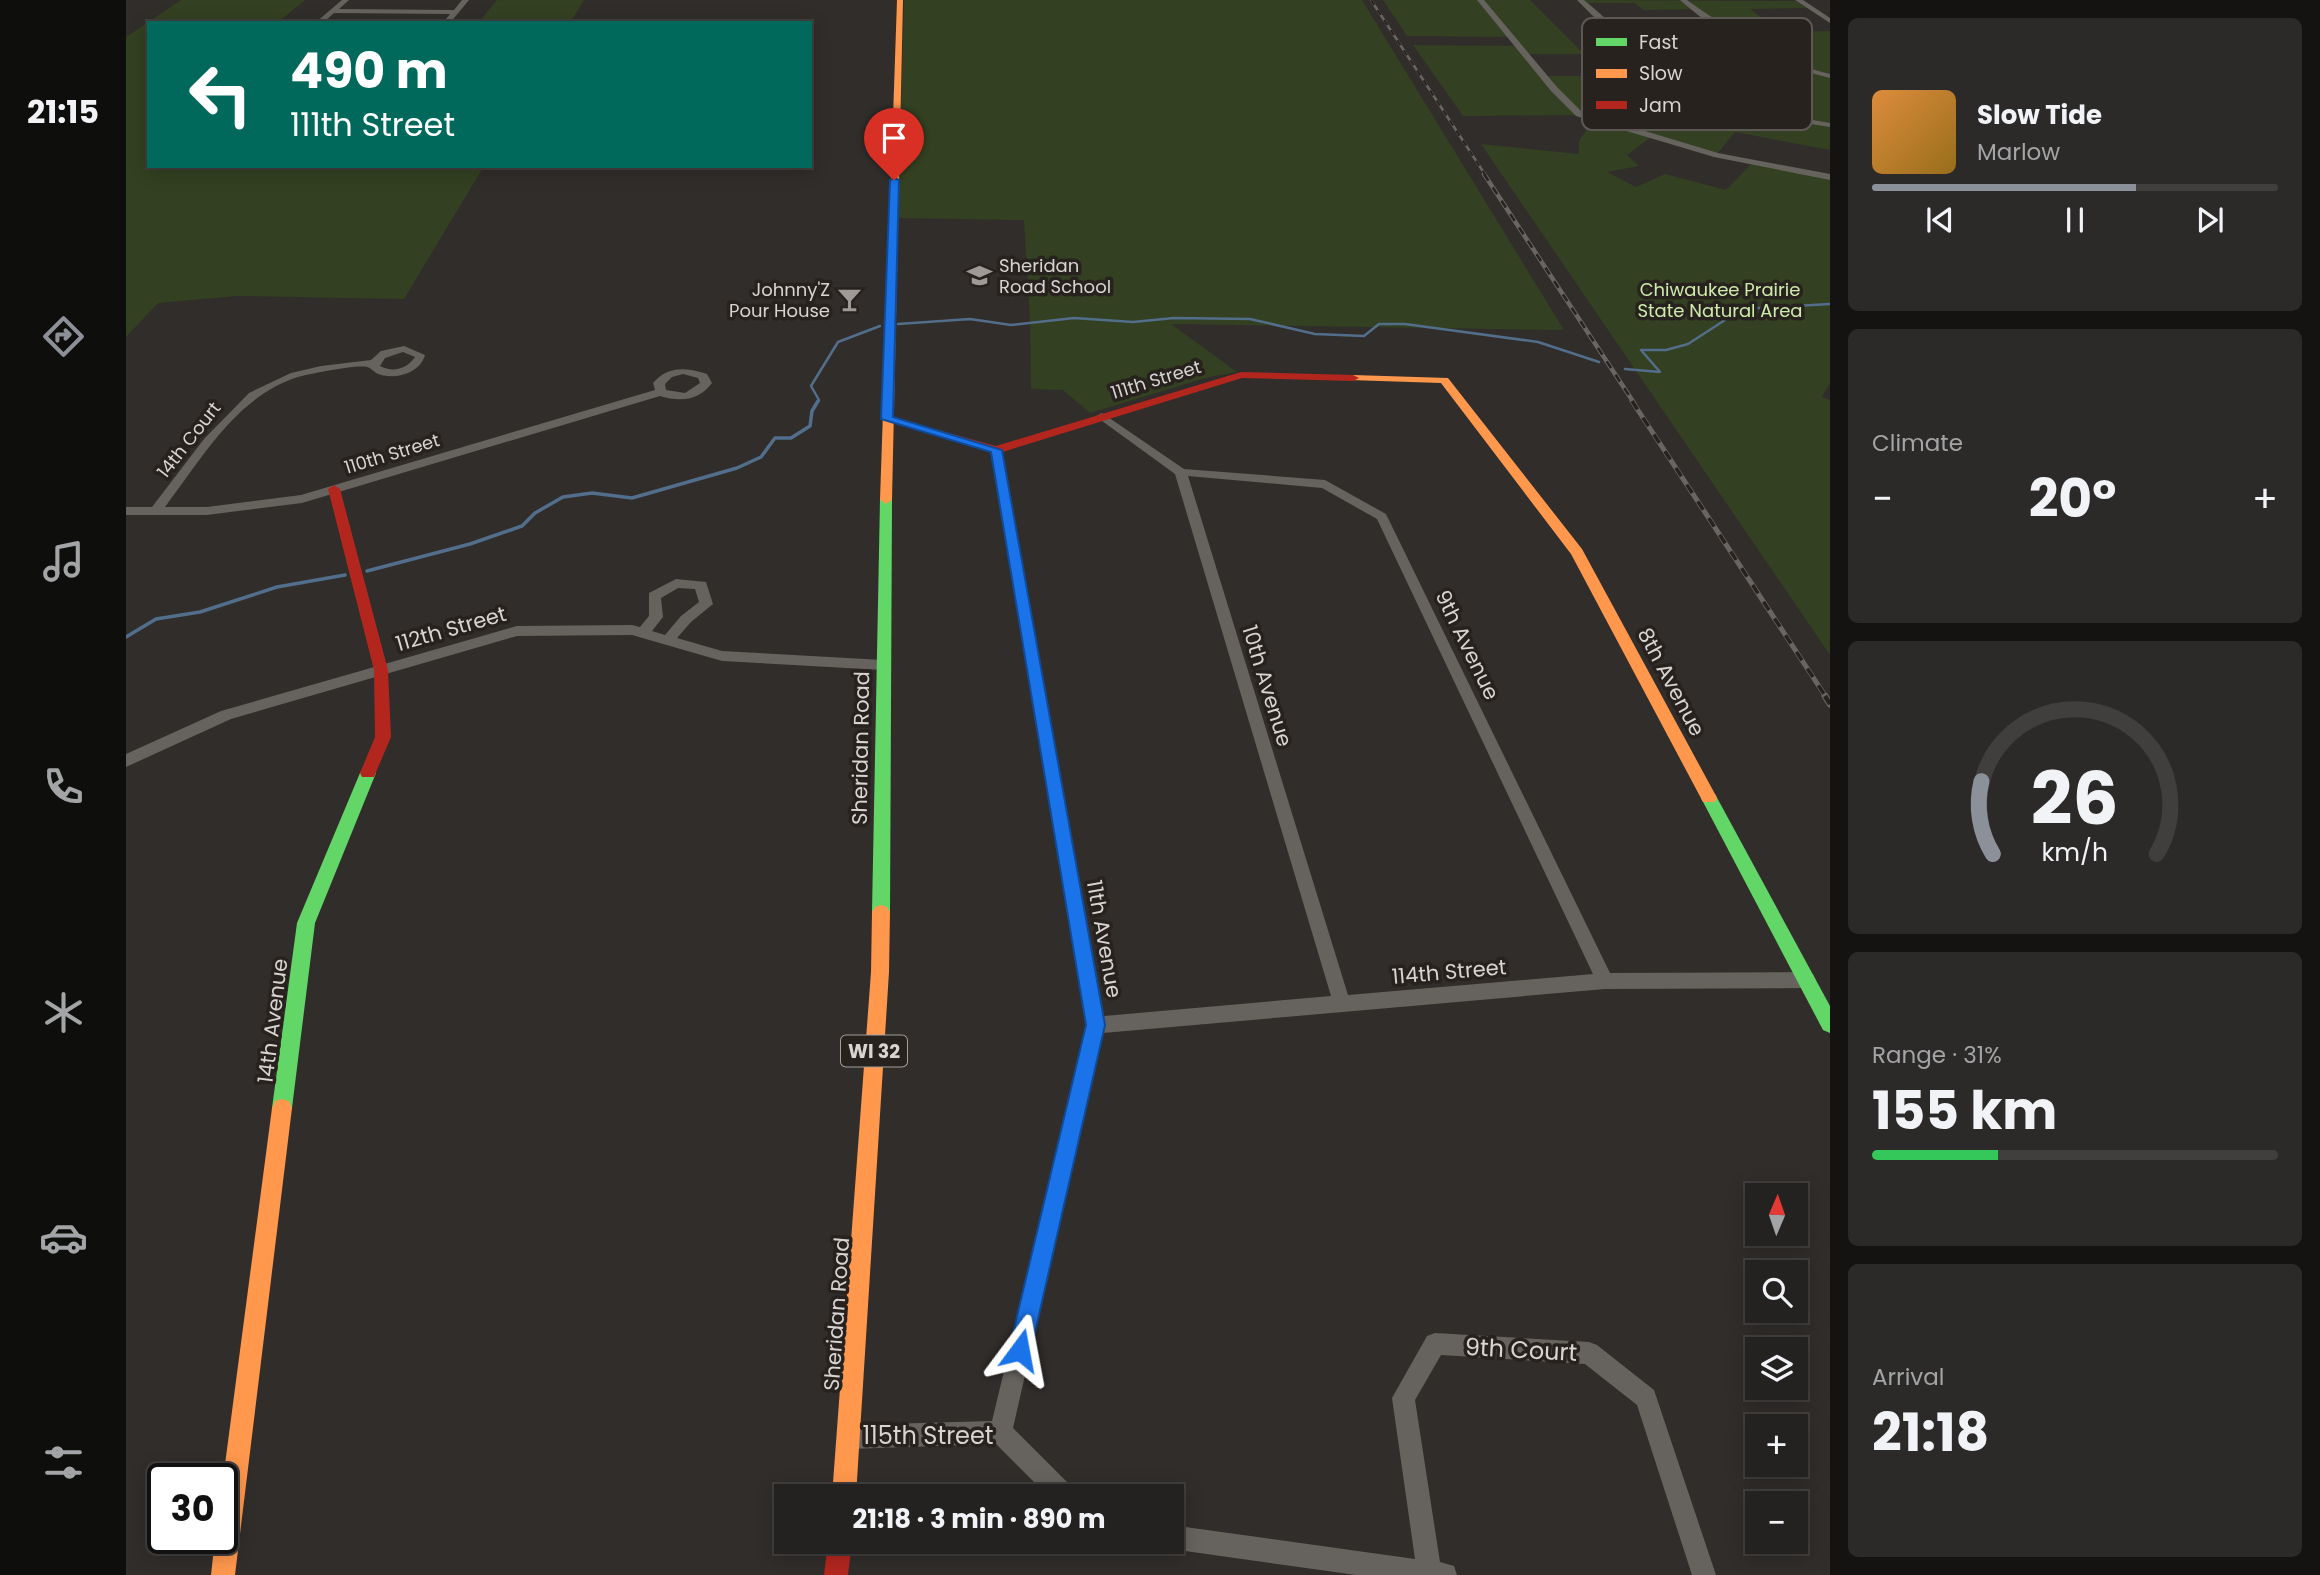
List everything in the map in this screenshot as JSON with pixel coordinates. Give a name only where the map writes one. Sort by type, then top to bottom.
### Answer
[{"type":"street","points":[[320,21],[346,0]]},
{"type":"street","points":[[393,21],[414,0]]},
{"type":"street","points":[[448,21],[466,0]]},
{"type":"street","name":"Sheridan Road","points":[[845,1484],[880,972],[887,419],[900,0]]},
{"type":"street","points":[[1480,0],[1554,89],[1582,115]]},
{"type":"street","points":[[1580,0],[1601,18]]},
{"type":"street","points":[[1683,0],[1709,18]]},
{"type":"street","points":[[1798,0],[1830,22]]},
{"type":"street","points":[[331,11],[456,12]]},
{"type":"street","points":[[1812,72],[1830,76]]},
{"type":"street","points":[[1812,122],[1830,125]]},
{"type":"street","points":[[1630,130],[1736,160],[1830,177]]},
{"type":"street","name":"14th Court","points":[[156,511],[240,404],[271,384],[317,370],[374,363]]},
{"type":"street","name":"111th Street","points":[[996,450],[1241,375],[1444,380]]},
{"type":"street","name":"8th Avenue","points":[[1444,380],[1577,552],[1830,1024]]},
{"type":"street","name":"110th Street","points":[[126,511],[207,511],[302,499],[661,392]]},
{"type":"street","points":[[1102,416],[1181,472]]},
{"type":"street","points":[[887,419],[996,450]]},
{"type":"street","name":"11th Avenue","points":[[996,450],[1096,1025],[1001,1432]]},
{"type":"street","name":"9th Avenue","points":[[1181,472],[1325,484],[1382,517],[1605,981]]},
{"type":"street","name":"10th Avenue","points":[[1181,472],[1342,1004]]},
{"type":"street","name":"14th Avenue","points":[[223,1575],[306,923],[383,737],[381,670],[334,489]]},
{"type":"street","points":[[643,633],[656,618],[654,596],[676,583],[701,585],[706,604],[686,619],[668,640]]},
{"type":"street","name":"112th Street","points":[[126,761],[226,715],[516,631],[632,630],[722,656],[883,665]]},
{"type":"street","name":"114th Street","points":[[1096,1025],[1605,981],[1807,980]]},
{"type":"street","name":"9th Court","points":[[1430,1574],[1403,1398],[1436,1344],[1588,1353],[1646,1398],[1704,1575]]},
{"type":"street","name":"115th Street","points":[[850,1437],[1001,1432],[1053,1484]]},
{"type":"street","points":[[1184,1539],[1445,1575]]},
{"type":"street","points":[[836,1575],[838,1554]]},
{"type":"green space","points":[[181,0],[305,0],[279,21],[150,21]]},
{"type":"green space","points":[[497,0],[584,0],[571,21],[480,21]]},
{"type":"green space","points":[[904,0],[1362,0],[1564,330],[1171,324],[1237,372],[1209,377],[1090,413],[1063,390],[1031,389],[1024,220],[898,218]]},
{"type":"green space","name":"Chiwaukee Prairie State Natural Area","points":[[1383,0],[1530,0],[1582,54],[1523,54],[1541,76],[1582,76],[1582,115],[1463,116],[1413,45],[1520,46],[1514,37],[1407,36]]},
{"type":"green space","name":"Chiwaukee Prairie State Natural Area","points":[[1583,0],[1796,1],[1807,8],[1750,9],[1762,18],[1711,18],[1698,9],[1644,10],[1634,3],[1586,3]]},
{"type":"green space","points":[[147,23],[147,168],[483,168],[404,299],[237,296],[158,303],[126,337],[126,37]]},
{"type":"green space","name":"Chiwaukee Prairie State Natural Area","points":[[1812,31],[1830,31],[1830,150],[1735,132],[1717,154],[1654,135],[1627,155],[1639,166],[1607,172],[1636,187],[1665,174],[1726,190],[1751,164],[1830,178],[1830,383],[1822,397],[1830,400],[1830,655],[1481,144],[1579,154],[1579,141],[1586,130],[1812,130]]},
{"type":"waterway","points":[[1625,369],[1660,372],[1641,350],[1666,350],[1688,344],[1742,309],[1830,304]]},
{"type":"waterway","points":[[898,324],[970,319],[1011,325],[1074,318],[1133,322],[1174,318],[1250,319],[1315,334],[1364,336],[1379,324],[1405,324],[1538,342],[1599,362]]},
{"type":"waterway","points":[[817,403],[819,400],[811,386],[838,342],[880,326]]},
{"type":"waterway","points":[[367,571],[470,544],[522,526],[535,513],[563,497],[592,493],[632,498],[737,468],[761,457],[775,438],[791,438],[810,426],[812,411],[818,401]]},
{"type":"waterway","points":[[126,637],[156,619],[200,612],[277,587],[345,575]]},
{"type":"railway","points":[[1371,0],[1486,176]]},
{"type":"railway","points":[[1484,174],[1634,403]]},
{"type":"railway","points":[[1632,401],[1826,697]]},
{"type":"railway","points":[[1825,696],[1830,704]]},
{"type":"traffic: fast","points":[[881,912],[886,500]]},
{"type":"traffic: fast","points":[[282,1108],[306,923],[368,773]]},
{"type":"traffic: fast","points":[[1709,798],[1830,1024]]},
{"type":"traffic: slow","points":[[886,500],[900,0]]},
{"type":"traffic: slow","points":[[1353,378],[1444,380],[1577,552],[1709,798]]},
{"type":"traffic: slow","points":[[845,1484],[880,972],[881,912]]},
{"type":"traffic: slow","points":[[223,1575],[282,1108]]},
{"type":"traffic: jam","points":[[887,419],[996,450],[1241,375],[1353,378]]},
{"type":"traffic: jam","points":[[334,489],[381,670],[383,737],[368,773]]},
{"type":"traffic: jam","points":[[836,1575],[839,1554]]},
{"type":"place","name":"Sheridan Road School","points":[[979,276]]},
{"type":"place","name":"Johnny'Z Pour House","points":[[850,300]]},
{"type":"route","points":[[894,180],[887,419],[996,450],[1096,1025],[1020,1350]]}]
